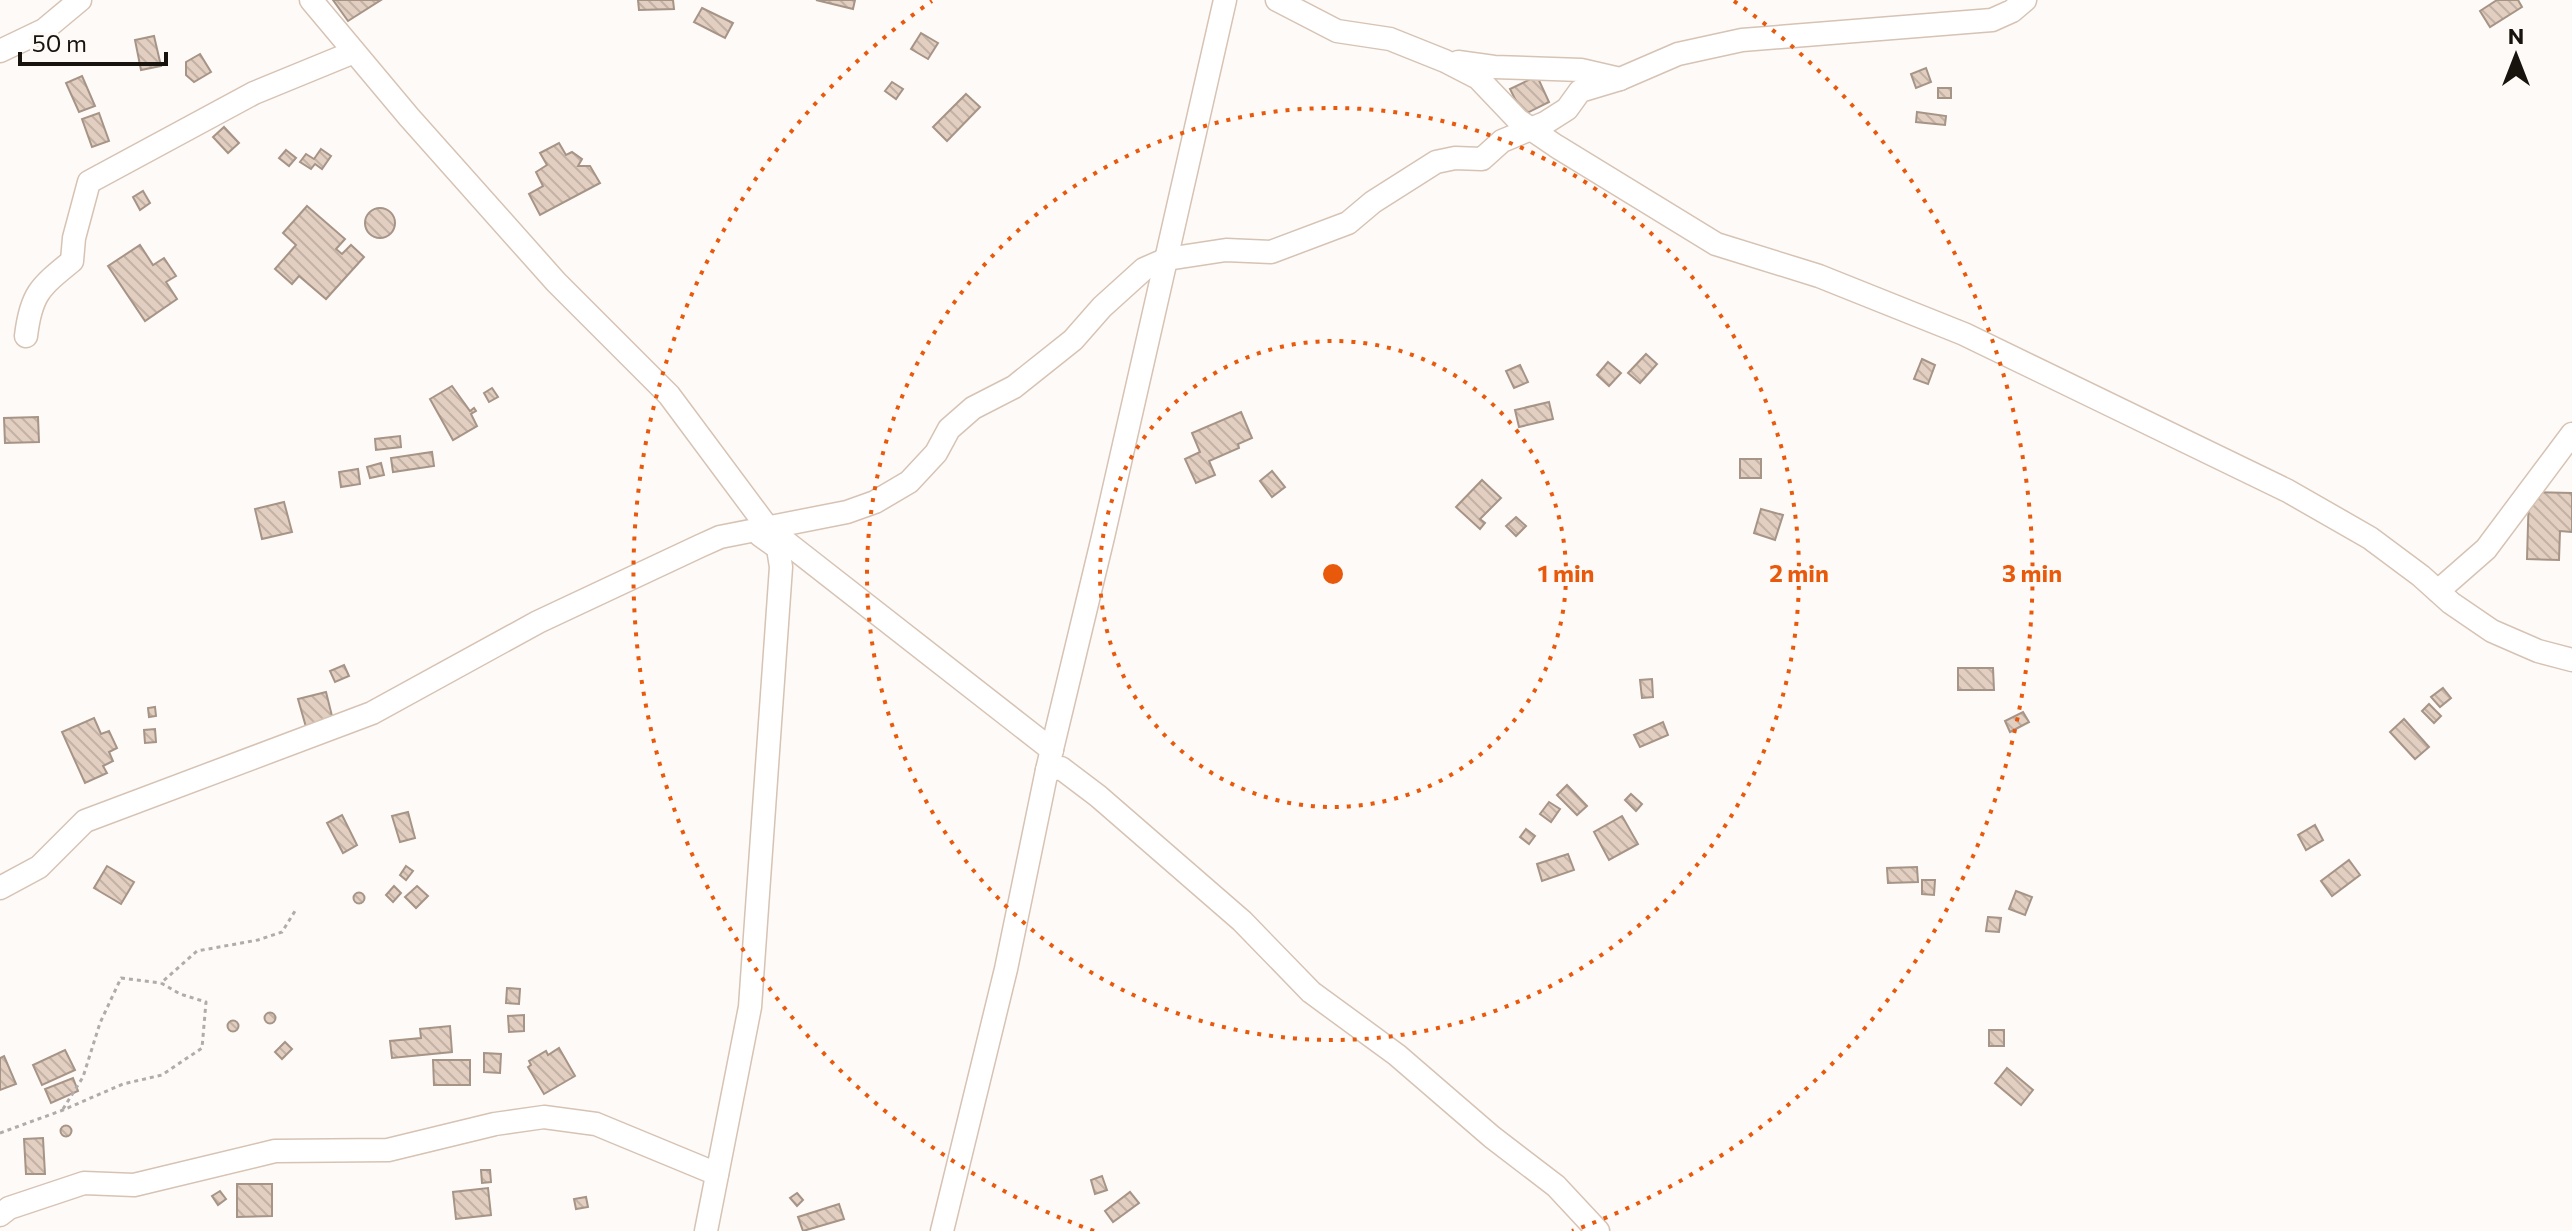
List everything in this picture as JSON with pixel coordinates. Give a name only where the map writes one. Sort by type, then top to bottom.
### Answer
[{"type":"street","points":[[0,51],[44,30],[80,0]]},
{"type":"street","points":[[311,0],[556,282],[669,395],[760,529],[778,548],[781,567],[778,623],[750,1007],[703,1229]]},
{"type":"street","points":[[942,1231],[966,1143],[1049,760],[1225,0]]},
{"type":"street","points":[[1277,0],[1337,31],[1390,39],[1445,61],[1478,78],[1518,120],[1620,187],[1716,244],[1819,276],[1964,334],[2288,491],[2370,538],[2492,631],[2538,651],[2572,660]]},
{"type":"street","points":[[0,888],[39,867],[85,821],[372,713],[495,643],[580,600],[720,537],[847,512],[875,502],[909,482],[936,453],[949,429],[973,408],[1014,387],[1073,340],[1102,307],[1144,269],[1167,259],[1226,250],[1271,252],[1311,238],[1348,223],[1373,202],[1436,162],[1455,158],[1482,159],[1502,141],[1567,109],[1580,91],[1620,79],[1678,54],[1742,40],[1992,20],[2012,11],[2025,0]]},
{"type":"street","points":[[26,336],[29,309],[42,286],[72,261],[74,238],[89,182],[254,93],[354,52]]},
{"type":"street","points":[[1445,61],[1494,67],[1581,70],[1620,79]]},
{"type":"street","points":[[2438,591],[2486,549],[2572,434]]},
{"type":"street","points":[[760,529],[1098,796],[1242,921],[1311,992],[1397,1055],[1492,1137],[1556,1186],[1598,1231]]},
{"type":"street","points":[[0,1215],[9,1208],[84,1183],[134,1185],[275,1151],[388,1150],[495,1124],[544,1117],[596,1124],[717,1174]]},
{"type":"path","points":[[161,983],[197,951],[258,940],[282,932],[295,911]]},
{"type":"path","points":[[0,1133],[63,1110],[123,1084],[162,1075],[202,1048],[206,1002],[180,994],[161,983],[121,978],[100,1023],[83,1077],[63,1110]]},
{"type":"building","points":[[333,0],[381,0],[348,21]]},
{"type":"building","points":[[638,0],[673,0],[674,9],[639,10]]},
{"type":"building","points":[[816,0],[855,0],[853,9]]},
{"type":"building","points":[[2497,0],[2518,0],[2522,7],[2490,27],[2480,11]]},
{"type":"building","points":[[702,8],[733,23],[725,38],[694,22]]},
{"type":"building","points":[[921,33],[938,43],[928,59],[911,49]]},
{"type":"building","points":[[154,36],[161,66],[141,70],[135,40]]},
{"type":"building","points":[[200,54],[211,72],[194,82],[186,75],[186,62]]},
{"type":"building","points":[[1926,68],[1931,82],[1916,88],[1911,74]]},
{"type":"building","points":[[82,76],[95,106],[79,112],[66,83]]},
{"type":"building","points":[[1537,76],[1549,102],[1523,115],[1510,89]]},
{"type":"building","points":[[892,82],[903,89],[896,99],[885,91]]},
{"type":"building","points":[[1938,88],[1951,88],[1951,98],[1938,98]]},
{"type":"building","points":[[966,94],[980,107],[947,141],[933,127]]},
{"type":"building","points":[[1917,112],[1946,116],[1945,125],[1916,122]]},
{"type":"building","points":[[99,113],[109,141],[92,147],[82,119]]},
{"type":"building","points":[[224,127],[239,143],[228,153],[213,137]]},
{"type":"building","points":[[559,143],[566,155],[572,152],[582,159],[578,166],[590,166],[600,183],[540,215],[529,194],[543,186],[536,172],[547,165],[540,153]]},
{"type":"building","points":[[321,149],[331,156],[322,169],[315,164],[311,169],[300,162],[306,154],[314,159]]},
{"type":"building","points":[[286,150],[296,158],[289,166],[279,158]]},
{"type":"building","points":[[143,191],[150,203],[140,210],[133,197]]},
{"type":"building","points":[[307,206],[345,239],[336,249],[342,254],[351,245],[364,257],[326,299],[299,276],[292,284],[275,269],[296,245],[283,233]]},
{"type":"building","points":[[380,208],[391,212],[395,223],[391,234],[380,238],[369,234],[365,223],[369,212]]},
{"type":"building","points":[[140,245],[153,265],[164,258],[176,276],[166,282],[177,299],[145,321],[108,266]]},
{"type":"building","points":[[1646,354],[1657,364],[1640,383],[1628,373]]},
{"type":"building","points":[[1922,359],[1935,365],[1928,384],[1914,379]]},
{"type":"building","points":[[1608,362],[1621,373],[1609,386],[1597,375]]},
{"type":"building","points":[[1520,365],[1528,382],[1514,388],[1506,371]]},
{"type":"building","points":[[452,386],[470,411],[474,408],[476,411],[471,414],[477,426],[453,440],[430,399]]},
{"type":"building","points":[[492,388],[498,397],[489,402],[484,393]]},
{"type":"building","points":[[1549,402],[1553,419],[1519,427],[1515,410]]},
{"type":"building","points":[[1241,412],[1252,438],[1238,444],[1239,448],[1209,461],[1215,475],[1196,483],[1185,459],[1200,452],[1192,433]]},
{"type":"building","points":[[38,417],[39,442],[5,443],[4,418]]},
{"type":"building","points":[[400,436],[401,447],[376,450],[375,439]]},
{"type":"building","points":[[432,452],[434,466],[393,472],[391,458]]},
{"type":"building","points":[[1740,459],[1761,459],[1761,478],[1740,478]]},
{"type":"building","points":[[381,463],[384,475],[370,478],[367,467]]},
{"type":"building","points":[[358,469],[360,484],[341,487],[339,472]]},
{"type":"building","points":[[1272,471],[1285,487],[1272,497],[1260,481]]},
{"type":"building","points":[[1482,480],[1501,498],[1480,519],[1485,523],[1480,529],[1456,507]]},
{"type":"building","points":[[2529,492],[2572,493],[2572,532],[2560,531],[2559,560],[2527,559]]},
{"type":"building","points":[[284,502],[292,532],[262,539],[255,509]]},
{"type":"building","points":[[1761,509],[1783,515],[1775,540],[1754,533]]},
{"type":"building","points":[[1516,517],[1526,526],[1516,536],[1506,526]]},
{"type":"building","points":[[344,665],[349,676],[335,682],[330,671]]},
{"type":"building","points":[[1958,668],[1993,668],[1994,690],[1958,690]]},
{"type":"building","points":[[1652,679],[1653,697],[1642,698],[1640,680]]},
{"type":"building","points":[[2443,688],[2451,698],[2440,707],[2431,697]]},
{"type":"building","points":[[326,692],[333,720],[306,727],[298,699]]},
{"type":"building","points":[[2429,704],[2441,716],[2434,723],[2422,711]]},
{"type":"building","points":[[155,707],[156,716],[149,717],[148,708]]},
{"type":"building","points":[[2023,712],[2029,722],[2010,732],[2005,721]]},
{"type":"building","points":[[94,718],[101,734],[109,731],[117,748],[109,752],[113,761],[103,766],[107,773],[85,783],[62,732]]},
{"type":"building","points":[[2404,719],[2429,747],[2415,759],[2390,732]]},
{"type":"building","points":[[1663,722],[1668,735],[1640,747],[1634,735]]},
{"type":"building","points":[[155,729],[156,742],[145,743],[144,730]]},
{"type":"building","points":[[1567,785],[1587,806],[1577,815],[1557,795]]},
{"type":"building","points":[[1631,794],[1642,804],[1636,811],[1625,800]]},
{"type":"building","points":[[1549,802],[1560,809],[1551,822],[1540,814]]},
{"type":"building","points":[[408,812],[415,838],[400,842],[392,816]]},
{"type":"building","points":[[342,815],[357,845],[343,853],[327,823]]},
{"type":"building","points":[[1622,816],[1638,844],[1609,860],[1594,832]]},
{"type":"building","points":[[2315,825],[2323,840],[2306,850],[2298,835]]},
{"type":"building","points":[[1526,829],[1535,836],[1529,844],[1520,837]]},
{"type":"building","points":[[1568,854],[1574,870],[1542,881],[1537,864]]},
{"type":"building","points":[[2349,860],[2360,875],[2332,896],[2321,881]]},
{"type":"building","points":[[107,866],[134,882],[121,904],[94,888]]},
{"type":"building","points":[[406,866],[413,871],[406,880],[400,875]]},
{"type":"building","points":[[1917,867],[1918,882],[1888,883],[1887,868]]},
{"type":"building","points":[[1922,880],[1935,880],[1934,895],[1922,894]]},
{"type":"building","points":[[394,886],[401,893],[393,902],[386,895]]},
{"type":"building","points":[[417,886],[428,896],[416,908],[405,897]]},
{"type":"building","points":[[2016,891],[2032,897],[2025,915],[2009,909]]},
{"type":"building","points":[[359,893],[364,898],[359,903],[354,898]]},
{"type":"building","points":[[1988,917],[2001,918],[1999,932],[1986,931]]},
{"type":"building","points":[[507,988],[520,989],[519,1004],[506,1003]]},
{"type":"building","points":[[270,1013],[275,1018],[270,1023],[265,1018]]},
{"type":"building","points":[[524,1015],[524,1031],[509,1032],[508,1016]]},
{"type":"building","points":[[233,1021],[238,1026],[233,1031],[228,1026]]},
{"type":"building","points":[[450,1026],[452,1052],[392,1058],[390,1041],[421,1038],[420,1029]]},
{"type":"building","points":[[1989,1030],[2004,1030],[2004,1046],[1989,1046]]},
{"type":"building","points":[[285,1042],[292,1049],[282,1059],[275,1052]]},
{"type":"building","points":[[559,1048],[575,1076],[544,1094],[528,1067],[531,1065],[529,1061],[546,1051],[548,1055]]},
{"type":"building","points":[[65,1050],[75,1070],[42,1085],[33,1065]]},
{"type":"building","points":[[484,1053],[501,1054],[500,1073],[484,1072]]},
{"type":"building","points":[[4,1056],[16,1084],[0,1090],[0,1058]]},
{"type":"building","points":[[433,1060],[470,1060],[470,1085],[434,1085]]},
{"type":"building","points":[[2007,1068],[2033,1090],[2021,1105],[1995,1083]]},
{"type":"building","points":[[73,1078],[78,1091],[51,1103],[45,1089]]},
{"type":"building","points":[[66,1126],[71,1131],[66,1136],[61,1131]]},
{"type":"building","points":[[43,1138],[45,1174],[26,1174],[24,1139]]},
{"type":"building","points":[[481,1170],[490,1170],[491,1182],[482,1183]]},
{"type":"building","points":[[1102,1176],[1107,1190],[1095,1194],[1091,1180]]},
{"type":"building","points":[[237,1184],[272,1184],[272,1216],[237,1217]]},
{"type":"building","points":[[488,1188],[491,1215],[456,1219],[453,1192]]},
{"type":"building","points":[[220,1191],[226,1199],[218,1205],[212,1196]]},
{"type":"building","points":[[1130,1192],[1139,1203],[1113,1222],[1105,1211]]},
{"type":"building","points":[[797,1193],[803,1200],[797,1206],[790,1198]]},
{"type":"building","points":[[586,1197],[588,1207],[576,1209],[574,1199]]},
{"type":"building","points":[[839,1204],[844,1219],[803,1231],[798,1217]]}]
